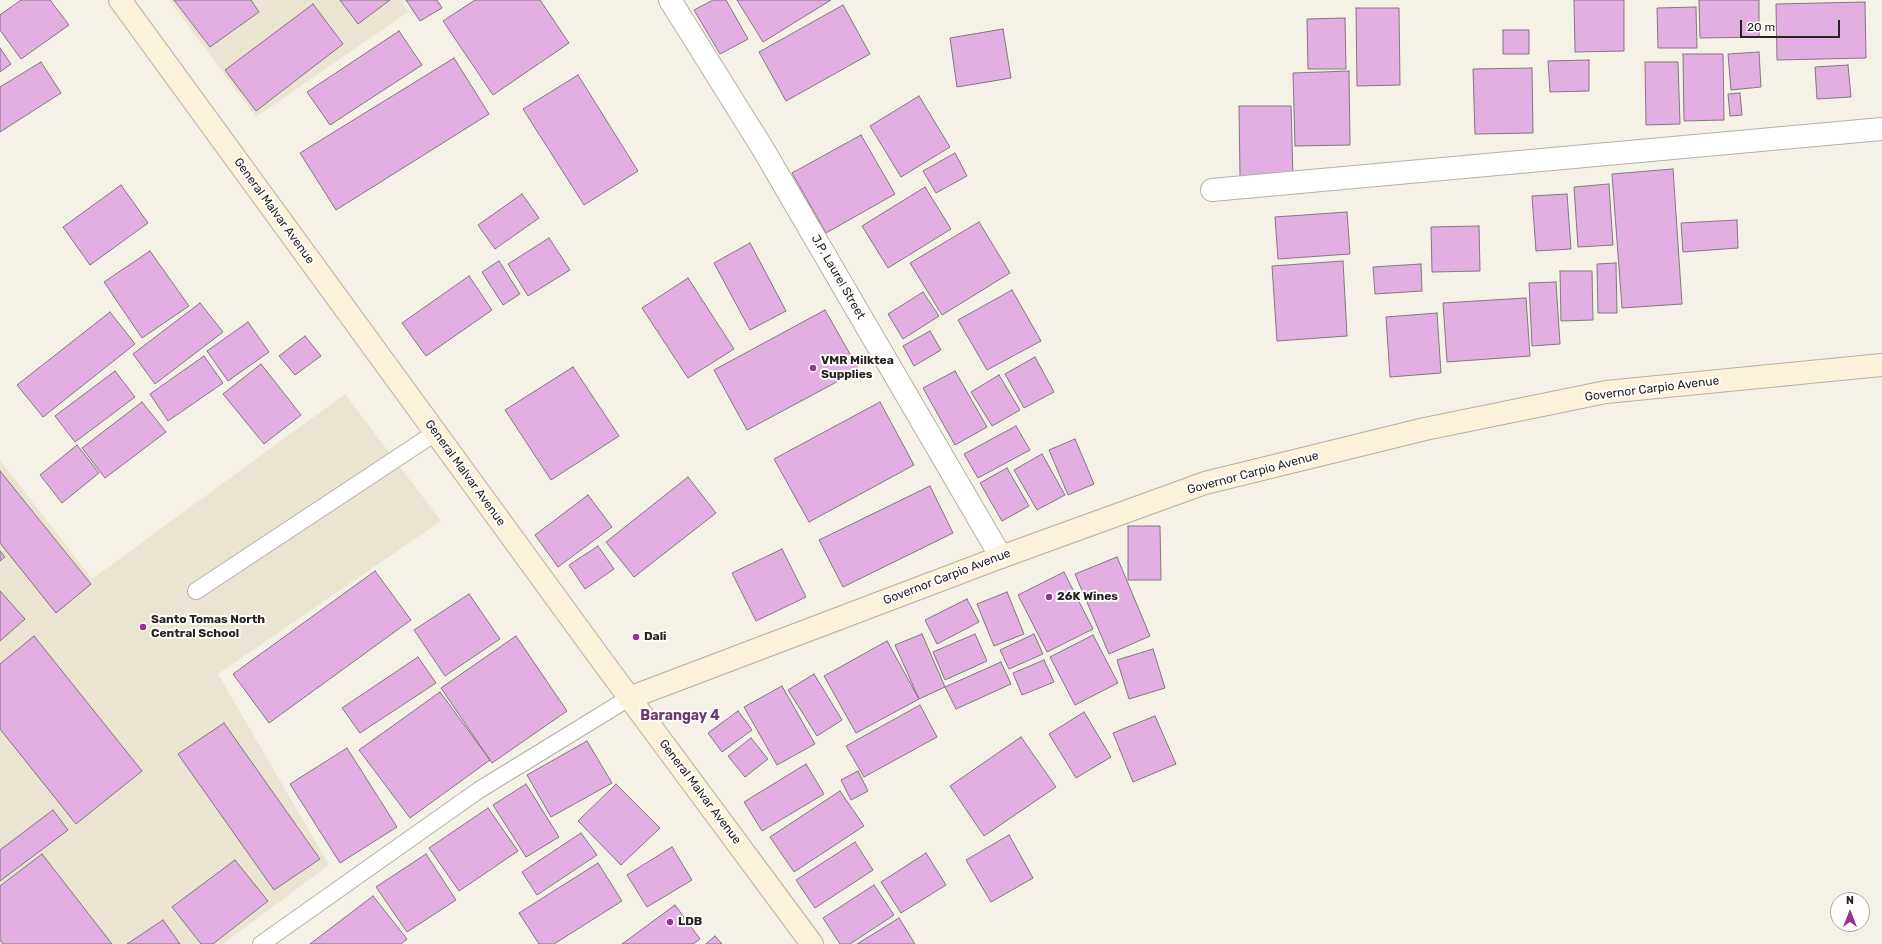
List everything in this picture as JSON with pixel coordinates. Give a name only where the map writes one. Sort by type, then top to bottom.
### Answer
[{"type":"main road","name":"General Malvar Avenue","points":[[120,0],[629,698],[812,944]]},
{"type":"main road","name":"Governor Carpio Avenue","points":[[629,698],[1001,557],[1205,483],[1425,429],[1606,392],[1882,365]]},
{"type":"street","name":"J.P. Laurel Street","points":[[670,0],[763,148],[1001,557]]},
{"type":"street","points":[[1212,190],[1882,129]]},
{"type":"lane","points":[[196,591],[435,433]]},
{"type":"lane","points":[[261,944],[479,790],[629,698]]},
{"type":"shaded area","points":[[169,0],[401,0],[408,12],[256,117]]},
{"type":"shaded area","name":"Santo Tomas North Central School","points":[[345,394],[441,521],[218,674],[329,865],[223,944],[0,944],[0,460],[92,579]]},
{"type":"building","points":[[21,0],[50,0],[69,25],[21,59],[0,30],[0,15]]},
{"type":"building","points":[[174,0],[251,0],[259,12],[210,47]]},
{"type":"building","points":[[340,0],[390,0],[358,24]]},
{"type":"building","points":[[406,0],[437,0],[442,8],[420,21]]},
{"type":"building","points":[[475,0],[540,0],[569,43],[493,95],[443,21]]},
{"type":"building","points":[[713,0],[726,0],[748,39],[720,54],[694,10]]},
{"type":"building","points":[[737,0],[831,0],[763,42]]},
{"type":"building","points":[[1574,0],[1624,0],[1624,51],[1575,52]]},
{"type":"building","points":[[1699,0],[1759,0],[1759,37],[1700,38]]},
{"type":"building","points":[[1865,2],[1866,58],[1777,60],[1776,4]]},
{"type":"building","points":[[313,4],[343,44],[256,111],[225,70]]},
{"type":"building","points":[[843,5],[870,54],[786,101],[759,52]]},
{"type":"building","points":[[1696,7],[1697,48],[1658,48],[1657,8]]},
{"type":"building","points":[[1356,8],[1399,8],[1400,85],[1357,86]]},
{"type":"building","points":[[1345,18],[1346,69],[1308,69],[1307,19]]},
{"type":"building","points":[[1003,29],[1011,78],[957,87],[950,38]]},
{"type":"building","points":[[1503,30],[1529,30],[1529,54],[1503,54]]},
{"type":"building","points":[[399,31],[422,65],[330,125],[307,92]]},
{"type":"building","points":[[0,48],[11,64],[0,72]]},
{"type":"building","points":[[1759,52],[1761,87],[1731,90],[1728,54]]},
{"type":"building","points":[[1683,54],[1723,54],[1724,120],[1684,121]]},
{"type":"building","points":[[454,58],[489,114],[336,210],[300,153]]},
{"type":"building","points":[[1589,60],[1589,91],[1550,92],[1548,61]]},
{"type":"building","points":[[41,62],[61,93],[0,132],[0,87]]},
{"type":"building","points":[[1645,62],[1678,62],[1680,124],[1646,125]]},
{"type":"building","points":[[1848,65],[1851,97],[1817,99],[1815,67]]},
{"type":"building","points":[[1532,68],[1533,133],[1475,134],[1473,69]]},
{"type":"building","points":[[1349,71],[1350,145],[1295,146],[1293,73]]},
{"type":"building","points":[[578,75],[638,171],[584,205],[523,109]]},
{"type":"building","points":[[1740,93],[1742,115],[1730,116],[1728,94]]},
{"type":"building","points":[[919,96],[950,147],[901,177],[870,126]]},
{"type":"building","points":[[1239,106],[1291,106],[1293,177],[1240,177]]},
{"type":"building","points":[[861,135],[895,194],[826,233],[792,173]]},
{"type":"building","points":[[955,153],[967,176],[936,193],[923,171]]},
{"type":"building","points":[[1673,169],[1682,304],[1622,308],[1612,174]]},
{"type":"building","points":[[1609,184],[1613,245],[1578,247],[1574,187]]},
{"type":"building","points":[[121,185],[148,223],[90,265],[63,227]]},
{"type":"building","points":[[925,187],[951,229],[888,268],[862,226]]},
{"type":"building","points":[[522,194],[539,218],[495,249],[478,225]]},
{"type":"building","points":[[1567,194],[1571,249],[1536,251],[1532,196]]},
{"type":"building","points":[[1347,212],[1350,254],[1278,259],[1275,217]]},
{"type":"building","points":[[1737,220],[1738,248],[1683,252],[1681,223]]},
{"type":"building","points":[[979,222],[1010,273],[942,315],[910,263]]},
{"type":"building","points":[[1479,226],[1480,271],[1432,272],[1431,227]]},
{"type":"building","points":[[549,238],[570,270],[528,296],[508,264]]},
{"type":"building","points":[[750,243],[786,311],[750,330],[714,263]]},
{"type":"building","points":[[150,251],[189,306],[142,338],[104,282]]},
{"type":"building","points":[[499,261],[520,294],[503,305],[482,272]]},
{"type":"building","points":[[1343,261],[1347,336],[1277,341],[1272,266]]},
{"type":"building","points":[[1616,263],[1617,313],[1598,313],[1597,264]]},
{"type":"building","points":[[1421,264],[1422,291],[1375,294],[1373,267]]},
{"type":"building","points":[[1560,271],[1592,271],[1593,320],[1561,321]]},
{"type":"building","points":[[469,276],[492,310],[426,356],[402,323]]},
{"type":"building","points":[[688,278],[734,349],[688,378],[642,308]]},
{"type":"building","points":[[1556,282],[1560,344],[1532,346],[1529,283]]},
{"type":"building","points":[[1012,290],[1041,341],[987,370],[958,320]]},
{"type":"building","points":[[923,292],[939,316],[903,339],[888,314]]},
{"type":"building","points":[[1526,298],[1530,356],[1447,362],[1443,303]]},
{"type":"building","points":[[200,303],[223,332],[155,384],[133,354]]},
{"type":"building","points":[[825,310],[859,370],[747,430],[714,370]]},
{"type":"building","points":[[110,312],[135,344],[43,417],[17,385]]},
{"type":"building","points":[[1437,313],[1441,373],[1390,377],[1386,317]]},
{"type":"building","points":[[248,322],[269,352],[228,381],[207,351]]},
{"type":"building","points":[[930,331],[941,350],[914,366],[903,346]]},
{"type":"building","points":[[305,336],[321,356],[295,375],[279,356]]},
{"type":"building","points":[[204,356],[223,383],[168,421],[150,394]]},
{"type":"building","points":[[1035,357],[1054,392],[1024,408],[1005,374]]},
{"type":"building","points":[[261,364],[301,415],[264,444],[223,394]]},
{"type":"building","points":[[573,367],[619,436],[551,480],[505,410]]},
{"type":"building","points":[[115,371],[135,397],[75,442],[55,416]]},
{"type":"building","points":[[955,371],[987,427],[955,445],[923,388]]},
{"type":"building","points":[[999,375],[1020,410],[992,426],[971,392]]},
{"type":"building","points":[[142,402],[166,432],[105,478],[82,448]]},
{"type":"building","points":[[880,402],[914,465],[809,522],[774,459]]},
{"type":"building","points":[[1016,426],[1030,450],[978,478],[964,454]]},
{"type":"building","points":[[1075,439],[1094,484],[1068,495],[1049,450]]},
{"type":"building","points":[[77,445],[99,473],[62,503],[40,475]]},
{"type":"building","points":[[1042,454],[1065,495],[1037,510],[1014,470]]},
{"type":"building","points":[[1007,468],[1029,506],[1002,521],[980,483]]},
{"type":"building","points":[[0,471],[91,584],[56,613],[0,543]]},
{"type":"building","points":[[688,477],[716,513],[634,577],[606,542]]},
{"type":"building","points":[[930,486],[953,533],[843,587],[819,540]]},
{"type":"building","points":[[588,495],[612,527],[558,567],[535,535]]},
{"type":"building","points":[[1128,526],[1160,526],[1161,580],[1128,580]]},
{"type":"building","points":[[598,546],[614,569],[585,589],[569,565]]},
{"type":"building","points":[[782,549],[806,597],[756,621],[732,573]]},
{"type":"building","points":[[0,551],[5,557],[0,561]]},
{"type":"building","points":[[1117,557],[1150,636],[1109,654],[1075,574]]},
{"type":"building","points":[[375,571],[411,620],[269,723],[233,674]]},
{"type":"building","points":[[1064,572],[1093,629],[1047,652],[1018,595]]},
{"type":"building","points":[[0,591],[25,619],[0,641]]},
{"type":"building","points":[[1007,592],[1024,634],[994,646],[977,604]]},
{"type":"building","points":[[469,594],[500,639],[445,676],[414,630]]},
{"type":"building","points":[[967,599],[979,622],[937,644],[925,620]]},
{"type":"building","points":[[922,634],[945,687],[919,699],[895,645]]},
{"type":"building","points":[[975,634],[987,661],[945,680],[933,652]]},
{"type":"building","points":[[1034,634],[1043,654],[1009,669],[1000,650]]},
{"type":"building","points":[[1093,635],[1118,683],[1075,705],[1050,657]]},
{"type":"building","points":[[34,636],[142,771],[76,824],[0,729],[0,664]]},
{"type":"building","points":[[516,636],[567,711],[492,763],[441,688]]},
{"type":"building","points":[[887,641],[919,699],[856,733],[824,676]]},
{"type":"building","points":[[1153,649],[1165,688],[1129,699],[1117,660]]},
{"type":"building","points":[[418,657],[436,683],[360,733],[342,708]]},
{"type":"building","points":[[1044,660],[1054,682],[1022,695],[1013,673]]},
{"type":"building","points":[[1001,662],[1011,684],[956,709],[945,687]]},
{"type":"building","points":[[814,674],[842,720],[817,736],[788,690]]},
{"type":"building","points":[[782,686],[815,744],[777,765],[744,707]]},
{"type":"building","points":[[440,692],[490,760],[410,818],[359,750]]},
{"type":"building","points":[[920,705],[937,737],[864,777],[846,746]]},
{"type":"building","points":[[738,711],[752,730],[722,752],[708,733]]},
{"type":"building","points":[[1084,712],[1111,757],[1076,778],[1049,734]]},
{"type":"building","points":[[1155,716],[1176,764],[1133,782],[1113,733]]},
{"type":"building","points":[[224,723],[320,859],[274,890],[178,754]]},
{"type":"building","points":[[1021,737],[1056,787],[984,836],[950,786]]},
{"type":"building","points":[[751,738],[768,759],[745,777],[728,756]]},
{"type":"building","points":[[587,741],[612,783],[551,817],[527,775]]},
{"type":"building","points":[[347,748],[397,827],[340,863],[290,784]]},
{"type":"building","points":[[806,764],[824,794],[762,831],[744,802]]},
{"type":"building","points":[[858,771],[868,791],[851,800],[841,780]]},
{"type":"building","points":[[526,784],[559,837],[526,857],[493,805]]},
{"type":"building","points":[[616,784],[660,828],[621,865],[578,821]]},
{"type":"building","points":[[840,791],[864,826],[794,872],[770,837]]},
{"type":"building","points":[[488,808],[518,851],[459,891],[429,848]]},
{"type":"building","points":[[53,810],[68,830],[0,881],[0,850]]},
{"type":"building","points":[[581,833],[597,855],[537,895],[522,872]]},
{"type":"building","points":[[1009,835],[1033,878],[991,902],[966,860]]},
{"type":"building","points":[[855,842],[873,870],[815,908],[796,880]]},
{"type":"building","points":[[672,847],[692,880],[647,907],[627,875]]},
{"type":"building","points":[[926,853],[946,885],[901,913],[881,882]]},
{"type":"building","points":[[42,854],[112,944],[3,944],[0,940],[0,886]]},
{"type":"building","points":[[426,854],[456,900],[407,932],[376,887]]},
{"type":"building","points":[[235,860],[268,901],[213,944],[201,944],[172,907]]},
{"type":"building","points":[[598,863],[622,901],[554,944],[539,944],[519,913]]},
{"type":"building","points":[[874,885],[894,915],[850,944],[840,944],[823,918]]},
{"type":"building","points":[[373,896],[407,939],[401,944],[310,944]]},
{"type":"building","name":"LDB","points":[[675,905],[700,939],[693,944],[622,944]]},
{"type":"building","points":[[899,918],[915,944],[857,944]]},
{"type":"building","points":[[163,920],[180,944],[127,944]]},
{"type":"building","points":[[715,936],[722,944],[706,944]]},
{"type":"place","name":"VMR Milktea Supplies","points":[[813,368]]},
{"type":"place","name":"26K Wines","points":[[1049,597]]},
{"type":"place","name":"Santo Tomas North Central School","points":[[143,627]]},
{"type":"place","name":"Dali","points":[[636,637]]},
{"type":"place","name":"LDB","points":[[670,922]]},
{"type":"district","name":"Barangay 4","points":[[680,716]]}]
